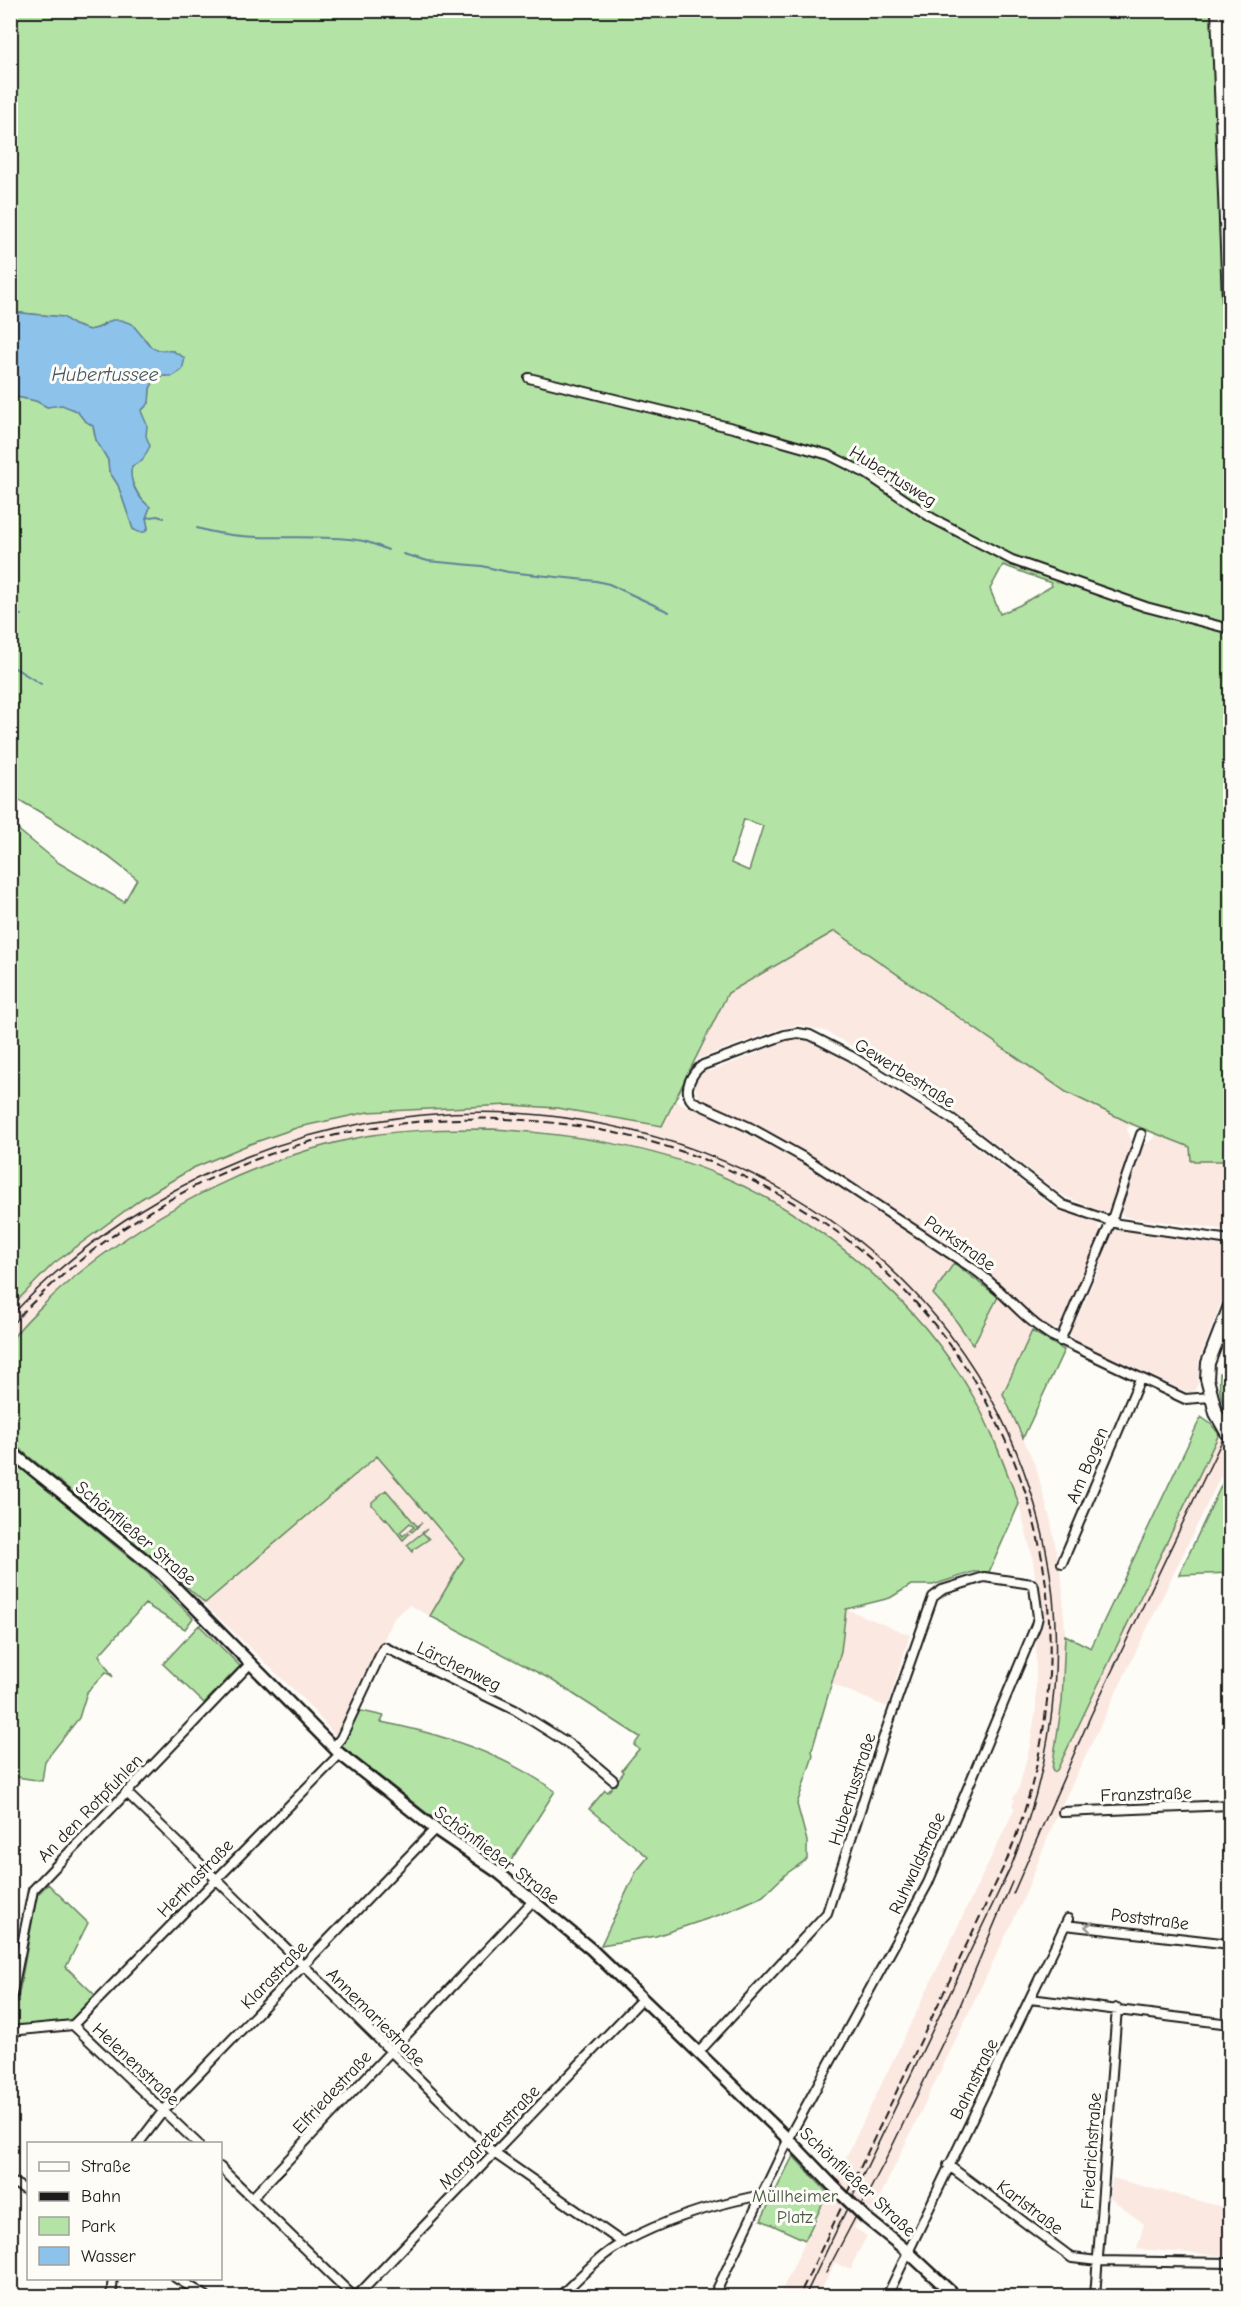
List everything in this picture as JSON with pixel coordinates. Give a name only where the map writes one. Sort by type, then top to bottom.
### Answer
[{"type":"main road","points":[[1218,10],[1230,326]]},
{"type":"main road","points":[[1230,1306],[1214,1351],[1215,1364],[1211,1396],[1216,1413],[1226,1424],[1230,1437]]},
{"type":"main road","name":"Schönfließer Straße","points":[[10,1451],[160,1573],[336,1751],[435,1829],[485,1863],[591,1949],[789,2140],[866,2218],[908,2251],[955,2296]]},
{"type":"street","name":"Hubertusweg","points":[[529,378],[819,451],[848,464],[932,518],[1012,560],[1146,607],[1230,628]]},
{"type":"street","name":"Gewerbestraße","points":[[691,1100],[688,1087],[700,1067],[788,1035],[810,1035],[851,1056],[946,1115],[1060,1203],[1111,1222],[1230,1240]]},
{"type":"street","name":"Parkstraße","points":[[691,1100],[749,1127],[830,1173],[975,1270],[1041,1329],[1060,1341],[1187,1400],[1211,1396]]},
{"type":"street","points":[[1060,1341],[1111,1222],[1141,1134]]},
{"type":"street","name":"Am Bogen","points":[[1062,1563],[1140,1379]]},
{"type":"street","name":"Hubertusstraße","points":[[699,2052],[827,1913],[883,1739],[933,1597],[942,1590],[984,1577],[1030,1584],[1034,1587]]},
{"type":"street","name":"Ruhwaldstraße","points":[[714,2296],[789,2140],[928,1883],[1038,1621],[1034,1587]]},
{"type":"street","name":"Lärchenweg","points":[[336,1751],[384,1647],[515,1710],[574,1747],[613,1780]]},
{"type":"street","name":"An den Rotpfuhlen","points":[[10,2004],[33,1890],[250,1664]]},
{"type":"street","name":"Herthastraße","points":[[73,2025],[336,1751]]},
{"type":"street","name":"Annemariestraße","points":[[126,1792],[494,2153],[623,2243]]},
{"type":"street","name":"Franzstraße","points":[[1063,1812],[1230,1805]]},
{"type":"street","name":"Klarastraße","points":[[140,2142],[165,2110],[435,1829]]},
{"type":"street","name":"Elfriedestraße","points":[[252,2198],[533,1901]]},
{"type":"street","name":"Poststraße","points":[[1066,1922],[1230,1944]]},
{"type":"street","name":"Bahnstraße","points":[[887,2296],[1066,1922]]},
{"type":"street","name":"Margaretenstraße","points":[[355,2296],[643,1998]]},
{"type":"street","points":[[1030,1999],[1117,2008],[1230,2024]]},
{"type":"street","name":"Friedrichstraße","points":[[1095,2296],[1117,2008]]},
{"type":"street","name":"Helenenstraße","points":[[10,2031],[73,2025],[196,2142]]},
{"type":"street","name":"Karlstraße","points":[[948,2165],[1072,2258],[1098,2261],[1230,2263]]},
{"type":"street","points":[[222,2169],[355,2296]]},
{"type":"street","points":[[10,2181],[27,2190]]},
{"type":"street","points":[[560,2296],[582,2275],[623,2243],[694,2212],[752,2197],[760,2201]]},
{"type":"street","points":[[111,2296],[114,2280]]},
{"type":"street","points":[[179,2280],[206,2296]]},
{"type":"shaded area","points":[[835,931],[1066,1092],[1134,1125],[1128,1127],[1127,1130],[1133,1142],[1109,1210],[1102,1212],[1062,1195],[950,1109],[868,1056],[870,1053],[866,1051],[864,1053],[827,1032],[801,1025],[782,1028],[695,1060],[728,993]]},
{"type":"shaded area","points":[[794,1038],[805,1038],[818,1042],[863,1069],[944,1119],[966,1136],[967,1140],[1056,1209],[1097,1223],[1101,1232],[1060,1328],[1046,1327],[978,1266],[828,1166],[739,1116],[699,1098],[694,1086],[703,1070],[710,1071],[761,1052],[763,1048]]},
{"type":"shaded area","points":[[675,1101],[726,1122],[813,1169],[954,1263],[933,1294],[974,1344],[998,1297],[1032,1331],[1003,1394],[1036,1467],[1051,1522],[1062,1581],[1065,1635],[1091,1648],[1201,1417],[1211,1424],[1230,1448],[1230,1457],[1056,1817],[1022,1902],[873,2211],[866,2206],[854,2228],[867,2236],[851,2270],[835,2263],[818,2296],[779,2296],[1015,1808],[1012,1806],[1015,1799],[1012,1799],[1018,1791],[1030,1746],[1036,1709],[1036,1634],[1039,1610],[1033,1560],[1019,1504],[973,1396],[911,1312],[864,1266],[751,1191],[720,1175],[622,1146],[552,1133],[493,1129],[431,1130],[367,1136],[260,1166],[154,1220],[107,1250],[67,1283],[28,1321],[11,1342],[11,1307],[53,1264],[141,1199],[193,1168],[250,1144],[299,1127],[368,1112],[493,1105],[557,1108],[662,1126]]},
{"type":"shaded area","points":[[1151,1131],[1191,1147],[1191,1161],[1230,1161],[1230,1230],[1125,1217],[1119,1211],[1125,1201],[1139,1160],[1141,1146],[1154,1139],[1155,1136]]},
{"type":"shaded area","points":[[1118,1229],[1230,1247],[1230,1280],[1199,1361],[1198,1384],[1194,1391],[1180,1389],[1073,1339],[1069,1331],[1074,1320],[1077,1319],[1101,1264],[1099,1260],[1111,1233]]},
{"type":"shaded area","points":[[1230,1336],[1230,1367],[1226,1375],[1220,1373]]},
{"type":"shaded area","points":[[377,1456],[464,1558],[430,1616],[409,1605],[394,1618],[337,1737],[301,1697],[204,1604]]},
{"type":"shaded area","points":[[846,1609],[910,1635],[887,1707],[832,1684],[841,1651]]},
{"type":"shaded area","points":[[1112,2178],[1230,2209],[1230,2256],[1137,2249],[1144,2224],[1110,2198]]},
{"type":"green space","points":[[10,11],[1230,11],[1230,1161],[1191,1161],[1190,1147],[1134,1125],[1066,1092],[835,931],[728,993],[662,1126],[557,1108],[509,1105],[368,1112],[299,1127],[250,1144],[193,1168],[141,1199],[53,1264],[11,1307],[11,824],[59,863],[124,902],[137,879],[94,846],[35,809],[19,800],[11,808],[11,391],[17,397],[36,401],[47,407],[62,404],[77,411],[93,426],[96,440],[108,460],[109,471],[118,485],[133,529],[138,532],[148,528],[146,518],[150,507],[138,494],[131,472],[146,434],[146,425],[141,411],[149,403],[150,388],[157,376],[167,376],[173,351],[157,350],[151,347],[146,340],[104,323],[98,328],[89,330],[74,325],[63,317],[11,312]],"holes":[[[1003,565],[1051,583],[1052,586],[1000,614],[990,589]],[[744,819],[763,826],[749,871],[731,863]]]},
{"type":"green space","points":[[493,1129],[550,1134],[608,1143],[692,1165],[756,1193],[829,1238],[895,1295],[925,1327],[951,1361],[986,1422],[1019,1504],[989,1572],[973,1572],[933,1585],[911,1585],[890,1598],[846,1609],[841,1651],[812,1750],[813,1756],[797,1804],[807,1841],[807,1859],[786,1874],[763,1896],[722,1914],[656,1936],[601,1945],[636,1872],[648,1857],[589,1809],[605,1790],[608,1792],[624,1772],[622,1770],[639,1749],[634,1745],[640,1737],[550,1679],[430,1616],[464,1558],[377,1456],[205,1603],[154,1558],[11,1442],[11,1342],[41,1307],[71,1280],[143,1227],[213,1187],[288,1157],[327,1145],[366,1136],[398,1132]]},
{"type":"green space","points":[[954,1263],[998,1297],[973,1345],[952,1315],[933,1294]]},
{"type":"green space","points":[[1032,1331],[1064,1350],[1023,1438],[1003,1394]]},
{"type":"green space","points":[[1230,1366],[1228,1411],[1221,1397],[1220,1373],[1226,1375]]},
{"type":"green space","points":[[1201,1417],[1219,1434],[1057,1770],[1054,1772],[1052,1769],[1062,1702],[1065,1635],[1091,1648]]},
{"type":"green space","points":[[11,1460],[149,1574],[193,1618],[185,1629],[145,1604],[99,1655],[113,1677],[106,1672],[87,1692],[79,1718],[45,1761],[42,1781],[11,1776]]},
{"type":"green space","points":[[1230,1467],[1230,1573],[1179,1575]]},
{"type":"green space","points":[[386,1490],[417,1526],[422,1523],[412,1532],[410,1530],[414,1527],[410,1523],[400,1532],[403,1536],[408,1532],[409,1534],[403,1540],[386,1518],[372,1505],[372,1502]]},
{"type":"green space","points":[[427,1529],[423,1533],[429,1539],[413,1552],[407,1545]]},
{"type":"green space","points":[[199,1625],[240,1666],[204,1703],[163,1664]]},
{"type":"green space","points":[[357,1710],[384,1716],[381,1722],[450,1739],[494,1756],[555,1791],[507,1867],[428,1814],[340,1745]]},
{"type":"green space","points":[[48,1884],[88,1923],[66,1967],[95,1995],[70,2021],[13,2026],[37,1895]]},
{"type":"green space","name":"Müllheimer Platz","points":[[793,2156],[828,2193],[805,2240],[761,2220]]},
{"type":"water","name":"Hubertussee","points":[[11,312],[63,317],[74,325],[89,330],[112,320],[121,320],[132,324],[151,347],[157,350],[173,351],[185,358],[182,370],[173,376],[157,376],[150,388],[149,403],[141,411],[147,425],[146,436],[150,446],[142,461],[132,466],[131,478],[135,489],[150,507],[146,518],[148,528],[145,532],[133,529],[118,485],[109,471],[108,460],[96,440],[93,426],[77,411],[62,405],[47,407],[36,401],[17,397],[11,391]]},
{"type":"waterway","points":[[146,518],[157,516],[164,518]]},
{"type":"waterway","points":[[197,528],[236,536],[357,540],[388,550]]},
{"type":"waterway","points":[[403,554],[428,561],[596,581],[609,584],[669,612]]},
{"type":"waterway","points":[[10,612],[21,615]]},
{"type":"waterway","points":[[10,665],[41,684]]},
{"type":"tram line","points":[[10,1317],[47,1280],[87,1247],[174,1190],[221,1167],[269,1148],[319,1133],[370,1122],[476,1112],[582,1120],[683,1146],[778,1187],[863,1245],[936,1317],[994,1404],[1035,1505],[1046,1550],[1053,1595],[1054,1686],[1049,1731],[1028,1820],[1012,1864],[805,2296]]},
{"type":"tram line","points":[[1013,1894],[1091,1715],[1230,1424]]},
{"type":"tram line","points":[[957,2013],[1012,1882]]},
{"type":"tram line","points":[[826,2273],[884,2163],[961,2005]]},
{"type":"railway","points":[[10,1326],[72,1267],[106,1241],[177,1195],[215,1176],[295,1146],[404,1123],[514,1119],[622,1135],[725,1168],[819,1219],[901,1287],[969,1373],[1019,1474],[1034,1522],[1044,1571],[1049,1620],[1049,1669],[1045,1718],[1036,1767],[1023,1815],[1006,1862],[799,2296]]}]
